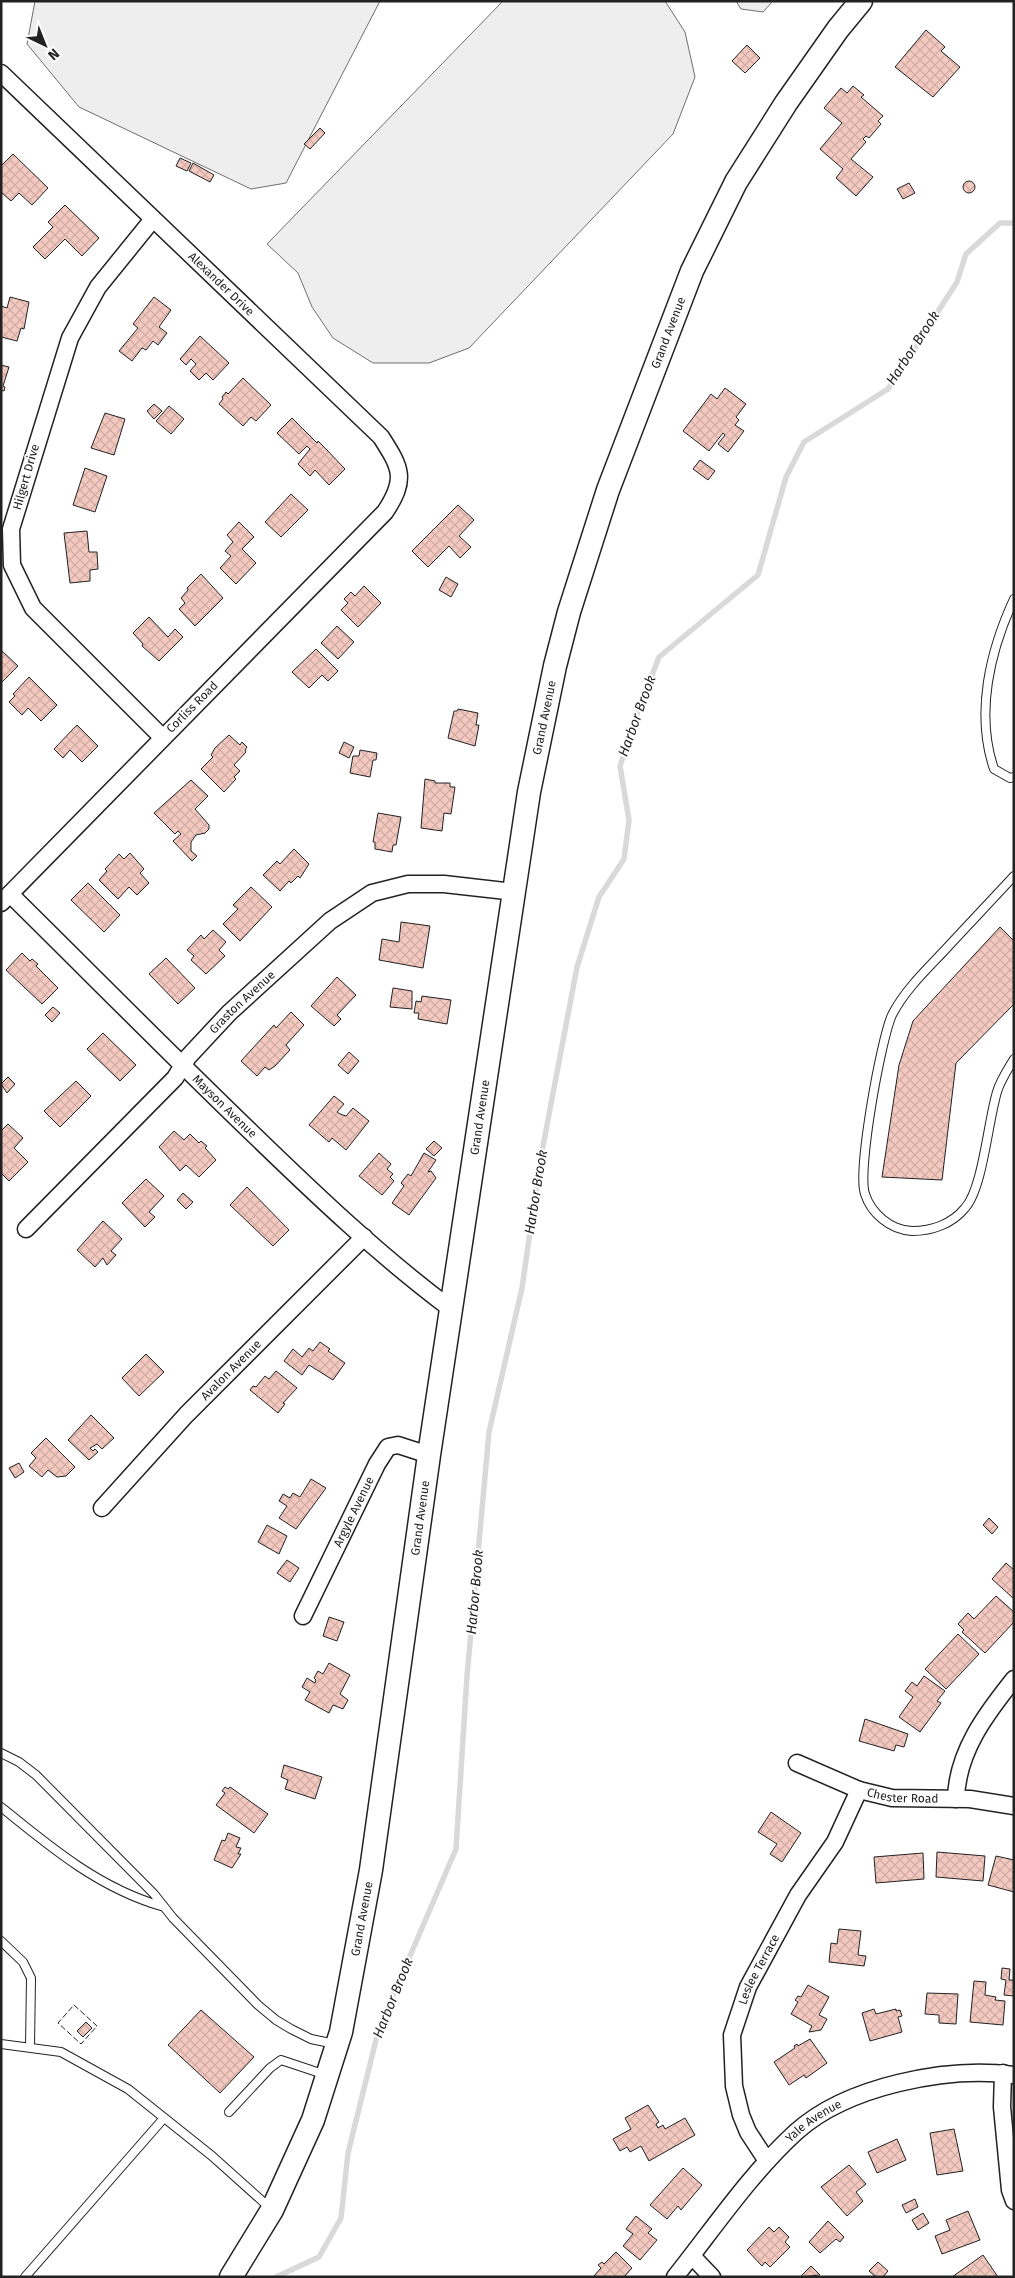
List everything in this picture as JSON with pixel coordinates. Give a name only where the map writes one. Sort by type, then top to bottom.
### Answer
[{"type":"street","name":"Grand Avenue","points":[[231,2277],[272,2210],[313,2120],[337,2044],[370,1870],[429,1455],[529,792],[555,666],[569,612],[608,490],[692,272],[736,182],[786,102],[838,29],[861,1]]},
{"type":"street","name":"Alexander Drive","points":[[1,73],[381,437],[397,461],[399,476],[396,495],[385,512]]},
{"type":"street","name":"Hilgert Drive","points":[[153,219],[98,287],[70,338],[11,529],[12,565],[33,608],[162,737]]},
{"type":"street","name":"Corliss Road","points":[[6,899],[162,737],[385,512]]},
{"type":"street","name":"Graston Avenue","points":[[26,1229],[175,1078],[188,1057],[229,1013],[330,920],[372,893],[417,884],[444,884],[514,892]]},
{"type":"street","name":"Mayson Avenue","points":[[6,899],[183,1066],[323,1202],[411,1279],[451,1309]]},
{"type":"street","name":"Avalon Avenue","points":[[102,1508],[186,1415],[364,1238]]},
{"type":"street","name":"Argyle Avenue","points":[[304,1616],[377,1464],[388,1447],[398,1445],[429,1455]]},
{"type":"street","points":[[956,1799],[956,1779],[972,1739],[1014,1679]]},
{"type":"street","name":"Chester Road","points":[[797,1763],[859,1790],[892,1798],[970,1799],[1014,1806]]},
{"type":"street","name":"Leslee Terrace","points":[[767,2162],[748,2132],[741,2115],[733,2079],[732,2034],[748,1986],[798,1895],[835,1842],[859,1790]]},
{"type":"street","name":"Yale Avenue","points":[[675,2277],[767,2162],[797,2131],[816,2116],[878,2088],[944,2073],[1008,2074]]},
{"type":"street","points":[[1008,2074],[1002,2106],[1010,2190],[1014,2201]]},
{"type":"street","points":[[692,2256],[712,2277]]},
{"type":"lane","points":[[1014,599],[998,632],[986,688],[987,748],[994,769],[1010,778],[1014,777]]},
{"type":"lane","points":[[1014,876],[918,978],[892,1015],[883,1043],[864,1156],[864,1192],[871,1208],[887,1223],[905,1231],[926,1231],[949,1222],[966,1208],[976,1192],[997,1091],[1014,1059]]},
{"type":"lane","points":[[1,1753],[19,1762],[36,1775],[154,1894],[161,1906],[276,2020],[312,2039],[337,2044]]},
{"type":"lane","points":[[1,1807],[39,1839],[88,1873],[126,1893],[161,1906]]},
{"type":"lane","points":[[1,1941],[23,1962],[31,1978],[30,2047]]},
{"type":"lane","points":[[1,2044],[61,2052],[128,2089],[212,2156],[272,2210]]},
{"type":"lane","points":[[229,2112],[270,2068],[281,2060],[328,2075]]},
{"type":"lane","points":[[25,2277],[164,2118]]},
{"type":"shaded area","points":[[35,1],[380,1],[286,183],[251,189],[79,107],[27,44]]},
{"type":"shaded area","points":[[503,1],[665,1],[685,32],[695,77],[673,134],[469,348],[429,363],[373,363],[333,338],[312,307],[298,273],[267,244]]},
{"type":"shaded area","points":[[736,1],[773,1],[763,12],[741,9]]},
{"type":"building","points":[[926,30],[945,47],[941,51],[960,67],[933,97],[895,67]]},
{"type":"building","points":[[747,45],[760,58],[745,73],[732,61]]},
{"type":"building","points":[[853,86],[864,95],[861,97],[883,116],[878,121],[881,124],[869,138],[866,136],[863,139],[866,142],[851,159],[873,177],[856,196],[836,178],[843,169],[820,149],[842,123],[824,108],[841,88],[847,93]]},
{"type":"building","points":[[320,128],[325,133],[310,149],[304,144]]},
{"type":"building","points":[[13,154],[48,188],[32,205],[19,193],[11,201],[1,192],[1,166]]},
{"type":"building","points":[[180,158],[191,163],[187,171],[176,166]]},
{"type":"building","points":[[193,163],[214,175],[210,182],[189,171]]},
{"type":"building","points":[[969,181],[975,187],[969,193],[963,187]]},
{"type":"building","points":[[909,183],[915,193],[903,199],[897,189]]},
{"type":"building","points":[[65,205],[99,238],[82,256],[65,239],[45,259],[33,247],[53,227],[48,222]]},
{"type":"building","points":[[10,297],[29,302],[24,329],[21,328],[17,341],[1,337],[1,306],[7,308]]},
{"type":"building","points":[[154,297],[171,310],[159,327],[167,333],[158,345],[153,341],[146,350],[142,348],[132,361],[119,351],[138,328],[133,324]]},
{"type":"building","points":[[200,336],[229,363],[213,380],[206,373],[199,380],[190,371],[196,364],[191,359],[186,365],[180,359]]},
{"type":"building","points":[[1,365],[9,367],[3,386],[5,387],[4,391],[1,390]]},
{"type":"building","points":[[243,378],[271,405],[256,421],[251,417],[243,426],[219,404],[226,392],[228,394]]},
{"type":"building","points":[[725,388],[746,404],[736,417],[739,420],[735,425],[744,431],[728,452],[718,444],[725,435],[723,433],[709,451],[683,431],[711,394],[717,399]]},
{"type":"building","points":[[154,404],[162,411],[154,419],[147,411]]},
{"type":"building","points":[[169,406],[184,419],[171,434],[156,421]]},
{"type":"building","points":[[105,413],[125,419],[114,455],[91,448]]},
{"type":"building","points":[[292,418],[345,469],[329,485],[315,470],[310,476],[298,464],[310,449],[307,446],[299,454],[277,433]]},
{"type":"building","points":[[700,460],[715,471],[708,480],[693,469]]},
{"type":"building","points":[[85,468],[107,476],[95,512],[73,505]]},
{"type":"building","points":[[291,494],[308,510],[281,537],[265,522]]},
{"type":"building","points":[[458,505],[474,520],[459,536],[471,547],[460,558],[449,546],[428,567],[412,551]]},
{"type":"building","points":[[239,522],[254,537],[242,549],[256,563],[236,584],[220,568],[231,556],[225,551],[233,542],[227,535]]},
{"type":"building","points":[[87,531],[89,552],[97,552],[98,569],[90,570],[90,581],[70,583],[64,533]]},
{"type":"building","points":[[201,574],[223,598],[195,626],[179,609],[185,603],[181,598],[188,590],[187,588]]},
{"type":"building","points":[[446,577],[458,584],[451,597],[439,590]]},
{"type":"building","points":[[364,586],[381,603],[358,627],[341,610],[348,603],[344,599],[351,592],[355,596]]},
{"type":"building","points":[[149,617],[168,637],[175,629],[183,637],[159,661],[142,646],[143,644],[133,633]]},
{"type":"building","points":[[337,626],[354,642],[338,659],[321,643]]},
{"type":"building","points":[[316,649],[338,671],[328,681],[322,675],[309,688],[292,672]]},
{"type":"building","points":[[1,650],[18,666],[2,682],[1,682]]},
{"type":"building","points":[[29,677],[57,705],[41,721],[28,708],[22,715],[9,702],[15,696],[13,694]]},
{"type":"building","points":[[458,709],[478,713],[476,725],[479,725],[475,746],[448,738],[454,711]]},
{"type":"building","points":[[77,725],[98,746],[82,762],[70,750],[63,758],[54,749]]},
{"type":"building","points":[[229,735],[240,745],[242,742],[247,747],[246,752],[234,765],[240,771],[234,777],[236,779],[224,792],[201,769],[213,757],[211,755],[215,748]]},
{"type":"building","points":[[344,742],[354,747],[349,758],[339,753]]},
{"type":"building","points":[[360,750],[377,753],[376,760],[373,760],[370,777],[350,773],[353,756],[359,756]]},
{"type":"building","points":[[425,779],[435,781],[435,783],[450,783],[450,787],[455,787],[451,814],[444,813],[442,831],[421,828]]},
{"type":"building","points":[[191,780],[208,796],[195,809],[209,825],[209,829],[205,833],[196,835],[191,842],[191,851],[197,856],[192,861],[173,841],[181,834],[178,831],[175,834],[154,813]]},
{"type":"building","points":[[378,813],[401,817],[396,845],[393,845],[392,852],[375,849],[375,842],[373,842]]},
{"type":"building","points":[[294,849],[309,864],[300,878],[298,876],[291,883],[289,881],[280,891],[263,875],[277,861],[280,864]]},
{"type":"building","points":[[130,853],[144,869],[140,873],[149,883],[137,895],[129,887],[118,899],[99,880],[107,871],[105,869],[119,854],[124,859]]},
{"type":"building","points":[[88,883],[120,915],[104,932],[71,900]]},
{"type":"building","points":[[251,887],[272,907],[240,941],[223,924],[238,909],[233,905]]},
{"type":"building","points":[[401,922],[430,926],[423,968],[379,960],[382,939],[399,942]]},
{"type":"building","points":[[1000,927],[1014,941],[1014,1004],[956,1063],[942,1180],[882,1177],[899,1065],[913,1021]]},
{"type":"building","points":[[213,930],[226,942],[219,950],[225,956],[206,974],[191,960],[194,956],[187,950],[201,935],[204,939]]},
{"type":"building","points":[[22,953],[30,961],[32,959],[38,964],[36,966],[58,988],[42,1004],[6,970]]},
{"type":"building","points":[[166,958],[195,988],[178,1004],[149,974]]},
{"type":"building","points":[[337,977],[356,995],[337,1015],[341,1019],[334,1026],[311,1006]]},
{"type":"building","points":[[393,988],[412,991],[412,1009],[390,1007]]},
{"type":"building","points":[[422,996],[451,1000],[447,1024],[418,1019],[419,1013],[414,1013],[416,1001],[421,1002]]},
{"type":"building","points":[[53,1007],[60,1013],[52,1022],[45,1015]]},
{"type":"building","points":[[291,1012],[304,1025],[286,1045],[290,1050],[275,1066],[269,1070],[265,1067],[257,1076],[241,1061],[274,1025],[276,1028]]},
{"type":"building","points":[[103,1033],[136,1065],[120,1081],[87,1049]]},
{"type":"building","points":[[349,1052],[359,1061],[348,1074],[338,1065]]},
{"type":"building","points":[[8,1077],[15,1084],[7,1093],[1,1084]]},
{"type":"building","points":[[76,1081],[91,1096],[60,1127],[44,1111]]},
{"type":"building","points":[[334,1096],[344,1104],[337,1112],[346,1116],[353,1108],[369,1121],[346,1150],[332,1138],[329,1142],[309,1125]]},
{"type":"building","points":[[8,1124],[23,1138],[14,1148],[28,1162],[9,1181],[1,1173],[1,1131]]},
{"type":"building","points":[[174,1131],[184,1140],[190,1134],[199,1143],[201,1141],[207,1146],[205,1148],[216,1160],[199,1177],[186,1165],[180,1171],[159,1147]]},
{"type":"building","points":[[434,1141],[442,1148],[434,1156],[426,1149]]},
{"type":"building","points":[[379,1153],[391,1164],[387,1169],[393,1174],[390,1177],[394,1181],[382,1195],[359,1176]]},
{"type":"building","points":[[424,1153],[436,1160],[428,1172],[431,1171],[436,1178],[409,1215],[392,1203],[404,1186],[401,1183],[408,1174],[411,1176]]},
{"type":"building","points":[[146,1179],[164,1196],[149,1212],[155,1217],[145,1227],[122,1203]]},
{"type":"building","points":[[247,1187],[289,1230],[273,1246],[230,1205]]},
{"type":"building","points":[[183,1193],[193,1202],[186,1209],[177,1200]]},
{"type":"building","points":[[103,1221],[122,1239],[111,1251],[116,1255],[107,1265],[103,1258],[95,1267],[77,1250]]},
{"type":"building","points":[[320,1342],[330,1349],[328,1351],[345,1363],[333,1380],[309,1365],[302,1375],[284,1361],[293,1349],[302,1357],[309,1348],[313,1351]]},
{"type":"building","points":[[146,1354],[164,1372],[139,1396],[122,1378]]},
{"type":"building","points":[[276,1371],[297,1388],[283,1403],[285,1404],[278,1413],[250,1390],[253,1386],[256,1387],[265,1376],[269,1379]]},
{"type":"building","points":[[91,1415],[114,1438],[102,1449],[97,1444],[90,1448],[98,1452],[89,1460],[68,1440]]},
{"type":"building","points":[[46,1438],[75,1467],[66,1476],[57,1477],[48,1470],[42,1477],[29,1466],[36,1458],[31,1453]]},
{"type":"building","points":[[19,1463],[24,1472],[15,1478],[9,1468]]},
{"type":"building","points":[[311,1479],[326,1488],[296,1529],[279,1518],[287,1506],[279,1501],[283,1494],[290,1498],[293,1493],[300,1497]]},
{"type":"building","points":[[989,1518],[998,1527],[992,1534],[983,1525]]},
{"type":"building","points":[[267,1525],[287,1536],[279,1554],[258,1542]]},
{"type":"building","points":[[287,1560],[299,1568],[290,1582],[277,1573]]},
{"type":"building","points":[[1006,1563],[1014,1570],[1014,1599],[992,1579]]},
{"type":"building","points":[[996,1596],[1014,1612],[1014,1622],[985,1653],[962,1632],[964,1630],[958,1624],[968,1613],[974,1619]]},
{"type":"building","points":[[329,1617],[344,1622],[337,1641],[323,1636]]},
{"type":"building","points":[[958,1634],[979,1654],[946,1689],[925,1669]]},
{"type":"building","points":[[329,1663],[350,1675],[340,1694],[348,1700],[343,1709],[333,1705],[329,1713],[305,1700],[310,1692],[302,1687],[307,1678],[315,1683],[316,1680],[314,1678],[318,1671],[323,1674]]},
{"type":"building","points":[[924,1676],[945,1691],[937,1701],[941,1703],[920,1732],[899,1717],[913,1697],[905,1691],[912,1682],[917,1686]]},
{"type":"building","points":[[865,1719],[908,1734],[904,1747],[896,1745],[894,1751],[859,1741]]},
{"type":"building","points":[[284,1765],[322,1777],[315,1799],[285,1789],[288,1780],[281,1777]]},
{"type":"building","points":[[225,1787],[228,1789],[230,1787],[268,1814],[254,1833],[216,1805],[225,1793],[222,1791]]},
{"type":"building","points":[[771,1812],[801,1833],[782,1862],[770,1854],[777,1844],[758,1832]]},
{"type":"building","points":[[228,1833],[240,1838],[236,1847],[241,1848],[238,1854],[241,1854],[232,1868],[214,1860],[222,1840],[225,1841]]},
{"type":"building","points":[[937,1852],[985,1856],[983,1881],[936,1877]]},
{"type":"building","points":[[923,1853],[924,1879],[876,1883],[874,1857]]},
{"type":"building","points":[[996,1856],[1014,1860],[1014,1892],[988,1885]]},
{"type":"building","points":[[839,1929],[861,1931],[858,1955],[866,1956],[864,1966],[829,1962],[831,1943],[837,1944]]},
{"type":"building","points":[[1002,1968],[1010,1969],[1009,1980],[1014,1980],[1014,1996],[1004,1995],[1006,1980],[1001,1979]]},
{"type":"building","points":[[974,1981],[986,1982],[985,1995],[996,1997],[995,2000],[1005,2001],[1003,2025],[970,2022]]},
{"type":"building","points":[[808,1985],[829,1997],[819,2015],[827,2019],[821,2030],[809,2032],[812,2026],[791,2014],[798,2002],[795,2000],[798,1996],[801,1997]]},
{"type":"building","points":[[927,1993],[958,1994],[956,2024],[939,2023],[939,2015],[925,2014]]},
{"type":"building","points":[[874,2009],[876,2014],[896,2009],[896,2011],[900,2010],[902,2016],[898,2017],[902,2032],[870,2041],[862,2013]]},
{"type":"building","points":[[201,2010],[254,2057],[220,2093],[168,2045]]},
{"type":"building","points":[[86,2022],[92,2028],[83,2037],[77,2031]]},
{"type":"building","points":[[810,2039],[827,2063],[806,2078],[804,2075],[789,2085],[774,2062],[795,2048],[794,2046],[797,2044],[798,2046]]},
{"type":"building","points":[[648,2105],[659,2122],[656,2124],[658,2128],[663,2125],[665,2129],[685,2118],[695,2135],[649,2161],[641,2146],[630,2152],[627,2147],[620,2151],[613,2139],[631,2129],[625,2118]]},
{"type":"building","points":[[954,2129],[963,2171],[937,2175],[930,2133]]},
{"type":"building","points":[[897,2139],[906,2160],[877,2173],[868,2152]]},
{"type":"building","points":[[849,2165],[866,2184],[856,2192],[863,2201],[847,2216],[821,2187]]},
{"type":"building","points":[[683,2168],[702,2185],[681,2210],[678,2206],[667,2219],[650,2205]]},
{"type":"building","points":[[915,2199],[918,2207],[906,2213],[902,2205]]},
{"type":"building","points":[[968,2211],[980,2240],[942,2254],[935,2236],[950,2230],[946,2220]]},
{"type":"building","points":[[923,2213],[929,2223],[918,2230],[912,2220]]},
{"type":"building","points":[[636,2216],[652,2229],[648,2233],[657,2240],[640,2260],[623,2246],[633,2234],[626,2229]]},
{"type":"building","points":[[828,2221],[844,2237],[840,2242],[836,2239],[820,2253],[809,2242]]},
{"type":"building","points":[[769,2227],[774,2232],[779,2227],[789,2237],[785,2242],[790,2247],[770,2267],[765,2262],[762,2266],[747,2250]]},
{"type":"building","points":[[616,2252],[632,2268],[624,2277],[593,2277],[601,2268],[598,2265],[602,2262],[604,2264]]},
{"type":"building","points":[[983,2255],[998,2277],[952,2277]]},
{"type":"building","points":[[878,2262],[888,2271],[883,2277],[876,2277],[869,2271]]},
{"type":"building","points":[[811,2266],[820,2275],[800,2277]]},
{"type":"waterway","name":"Harbor Brook","points":[[276,2277],[319,2257],[341,2218],[348,2153],[379,2028],[456,1849],[467,1676],[489,1432],[522,1288],[540,1162],[577,967],[599,897],[624,859],[629,820],[620,766],[635,719],[659,657],[758,575],[786,477],[804,442],[888,389],[957,282],[966,254],[1000,223],[1014,223]]},
{"type":"fence","points":[[74,2005],[97,2026],[81,2044],[58,2023],[74,2005]]}]
